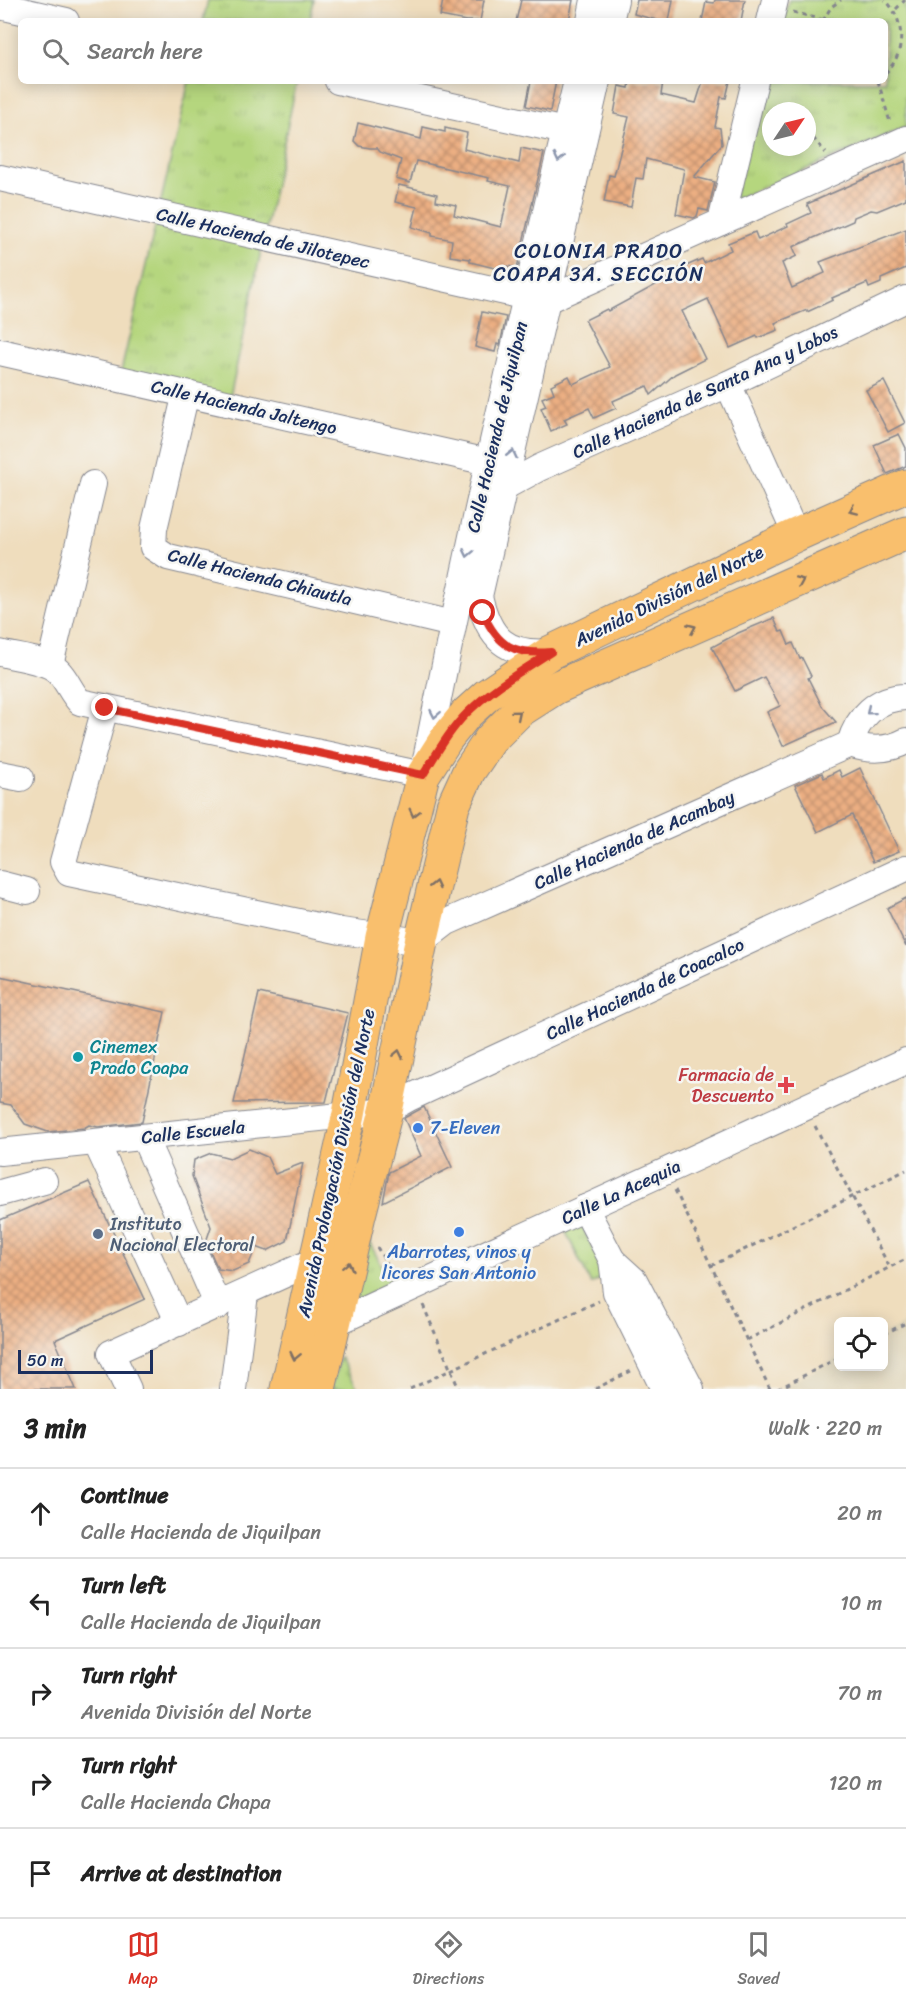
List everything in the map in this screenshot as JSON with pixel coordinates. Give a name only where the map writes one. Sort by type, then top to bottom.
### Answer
[{"type":"main road","name":"Avenida División del Norte","points":[[382,937],[423,775],[446,739],[466,714],[501,684],[551,652],[796,535],[906,486]]},
{"type":"main road","name":"Avenida División del Norte","points":[[421,942],[453,806],[469,771],[490,740],[519,711],[555,688],[906,533]]},
{"type":"main road","points":[[717,574],[727,583],[736,599],[734,610]]},
{"type":"main road","name":"Avenida Prolongación División del Norte","points":[[287,1389],[349,1114],[382,937]]},
{"type":"main road","name":"Avenida Prolongación División del Norte","points":[[319,1389],[359,1215],[386,1111],[421,942]]},
{"type":"street","points":[[591,18],[594,0]]},
{"type":"street","points":[[611,18],[615,0]]},
{"type":"street","points":[[0,6],[53,18]]},
{"type":"street","points":[[352,84],[565,131]]},
{"type":"street","name":"Calle Hacienda de Jiquilpan","points":[[537,299],[565,131],[576,84]]},
{"type":"street","name":"Calle Hacienda de Jiquilpan","points":[[551,652],[532,654],[517,651],[502,642],[490,630],[479,596],[504,487],[514,395],[537,299],[596,84]]},
{"type":"street","points":[[721,222],[754,84]]},
{"type":"street","points":[[537,299],[721,222],[901,141]]},
{"type":"street","name":"Calle Hacienda de Jilotepec","points":[[0,178],[537,299]]},
{"type":"street","name":"Calle Hacienda de Santa Ana y Lobos","points":[[504,487],[539,468],[728,384],[906,299]]},
{"type":"street","name":"Calle Hacienda Jaltengo","points":[[0,352],[488,462]]},
{"type":"street","points":[[728,384],[796,535]]},
{"type":"street","name":"Calle Hacienda Chiautla","points":[[186,393],[154,529],[153,547],[168,557],[453,624]]},
{"type":"street","name":"Calle Hacienda de Jiquilpan","points":[[423,775],[488,462],[514,395]]},
{"type":"street","points":[[50,665],[93,484]]},
{"type":"street","points":[[0,652],[50,665],[80,702],[423,775]]},
{"type":"street","points":[[906,697],[892,699],[873,708],[858,724],[850,744],[861,748],[883,749],[906,741]]},
{"type":"street","points":[[105,708],[63,862],[69,873],[341,931],[421,942]]},
{"type":"street","name":"Calle Hacienda de Acambay","points":[[421,942],[447,922],[850,744]]},
{"type":"street","name":"Calle Hacienda de Coacalco","points":[[386,1111],[409,1098],[906,868]]},
{"type":"street","points":[[0,884],[27,891]]},
{"type":"street","name":"Calle La Acequia","points":[[335,1323],[906,1061]]},
{"type":"street","name":"Calle Escuela","points":[[0,1152],[386,1111]]},
{"type":"street","points":[[144,1137],[218,1306]]},
{"type":"street","points":[[96,1142],[179,1323]]},
{"type":"street","points":[[0,1193],[44,1181]]},
{"type":"street","points":[[585,1209],[612,1260],[634,1280],[691,1389]]},
{"type":"street","points":[[128,1389],[111,1353],[316,1260]]},
{"type":"street","points":[[612,1260],[616,1292],[664,1389]]},
{"type":"street","points":[[233,1389],[245,1294]]},
{"type":"path","points":[[824,18],[831,7],[841,0]]},
{"type":"path","points":[[885,0],[896,9],[903,22],[906,36],[904,49],[898,61],[888,70]]},
{"type":"path","points":[[896,9],[905,0]]},
{"type":"path","points":[[773,9],[814,18]]},
{"type":"path","points":[[879,84],[901,141]]},
{"type":"path","points":[[816,141],[836,170]]},
{"type":"path","points":[[806,1107],[890,1268]]},
{"type":"path","points":[[711,1266],[906,1170]]},
{"type":"path","points":[[666,1171],[770,1389]]},
{"type":"path","points":[[359,1215],[409,1290],[459,1389]]},
{"type":"path","points":[[747,1340],[906,1259]]},
{"type":"path","points":[[410,1389],[616,1292]]},
{"type":"path","points":[[888,1332],[906,1323]]},
{"type":"path","points":[[778,1389],[834,1360]]},
{"type":"path","points":[[595,1389],[649,1361]]},
{"type":"shaded area","points":[[906,1323],[906,1389],[778,1389],[834,1360],[834,1371],[888,1371],[888,1332]]},
{"type":"green space","points":[[208,0],[314,0],[311,18],[204,18]]},
{"type":"green space","points":[[789,0],[906,0],[906,127],[733,200],[765,84],[888,84],[888,18],[784,18]]},
{"type":"green space","points":[[188,84],[296,84],[230,397],[121,372]]},
{"type":"green space","points":[[580,1222],[607,1276],[591,1284],[565,1230]]},
{"type":"green space","points":[[367,1238],[391,1283],[351,1304]]},
{"type":"green space","points":[[340,1357],[358,1389],[331,1389]]},
{"type":"building","points":[[443,0],[484,0],[481,18],[440,16]]},
{"type":"building","points":[[521,0],[573,0],[570,18],[517,18]]},
{"type":"building","points":[[637,0],[673,0],[670,18],[649,18],[634,14]]},
{"type":"building","points":[[715,0],[745,0],[742,18],[703,18],[706,2],[714,3]]},
{"type":"building","points":[[530,84],[555,84],[550,111],[526,106]]},
{"type":"building","points":[[630,84],[663,84],[661,95],[696,103],[702,84],[729,84],[726,98],[721,97],[715,127],[720,128],[722,144],[694,177],[715,182],[708,211],[699,209],[694,218],[676,214],[684,169],[646,159],[643,179],[636,178],[631,207],[604,202],[609,175],[614,176],[629,117],[614,114],[619,86],[629,88]]},
{"type":"building","points":[[358,123],[421,139],[423,127],[445,132],[445,128],[467,133],[464,149],[519,163],[521,148],[544,153],[517,268],[508,266],[507,271],[470,262],[470,259],[450,256],[452,240],[432,236],[432,233],[412,227],[417,207],[395,202],[399,185],[437,194],[436,201],[456,205],[454,215],[501,227],[510,186],[488,181],[489,178],[416,161],[410,183],[396,179],[401,160],[380,152],[377,148],[359,146],[354,141]]},
{"type":"building","points":[[906,161],[906,199],[877,211],[871,210],[854,217],[853,221],[793,247],[797,256],[782,263],[792,288],[825,273],[820,262],[906,229],[906,268],[881,279],[881,283],[869,288],[867,283],[807,312],[807,310],[775,323],[778,330],[730,348],[708,299],[682,311],[705,359],[675,374],[651,395],[647,386],[613,401],[616,408],[594,418],[589,408],[564,419],[567,424],[551,431],[541,408],[546,406],[542,398],[554,393],[551,385],[569,376],[573,384],[610,367],[585,320],[607,309],[608,311],[676,274],[675,271],[702,259],[704,263],[731,250],[728,243],[755,232],[758,240],[788,226],[787,224],[811,213],[807,204]]},
{"type":"building","points":[[482,312],[506,317],[500,345],[497,344],[495,352],[475,347]]},
{"type":"building","points":[[884,381],[905,423],[888,432],[866,390]]},
{"type":"building","points":[[899,434],[906,448],[906,466],[887,474],[874,445]]},
{"type":"building","points":[[774,618],[789,645],[793,643],[800,659],[802,658],[811,676],[808,678],[822,706],[836,722],[783,746],[767,712],[780,706],[764,677],[735,691],[712,647]]},
{"type":"building","points":[[860,768],[899,851],[873,862],[852,815],[818,832],[795,785],[822,773],[824,778],[839,770],[842,777]]},
{"type":"building","points":[[906,898],[906,947],[887,908]]},
{"type":"building","name":"Cinemex Prado Coapa","points":[[0,976],[165,1012],[142,1122],[98,1127],[89,1125],[84,1128],[48,1132],[25,1124],[11,1105],[0,1103]]},
{"type":"building","points":[[259,993],[348,1013],[326,1102],[234,1103]]},
{"type":"building","points":[[424,1107],[452,1167],[383,1202],[389,1172],[421,1156],[404,1118]]},
{"type":"building","points":[[249,1149],[267,1157],[275,1174],[303,1163],[287,1241],[267,1251],[256,1247],[249,1264],[233,1271],[218,1269],[206,1242],[211,1227],[192,1176],[194,1160],[211,1153],[230,1158]]},
{"type":"building","points":[[89,1182],[145,1299],[55,1340],[76,1389],[0,1389],[0,1220]]},
{"type":"place","name":"Cinemex Prado Coapa","points":[[78,1057]]},
{"type":"place","name":"Farmacia de Descuento","points":[[786,1085]]},
{"type":"place","name":"7-Eleven","points":[[418,1128]]},
{"type":"place","name":"Abarrotes, vinos y licores San Antonio","points":[[459,1232]]},
{"type":"place","name":"Instituto Nacional Electoral","points":[[98,1234]]},
{"type":"district","name":"COLONIA PRADO COAPA 3A. SECCIÓN","points":[[599,262]]},
{"type":"route","points":[[105,708],[423,775],[446,739],[466,714],[501,684],[551,652],[532,654],[517,651],[502,642],[490,630],[483,613]]}]
